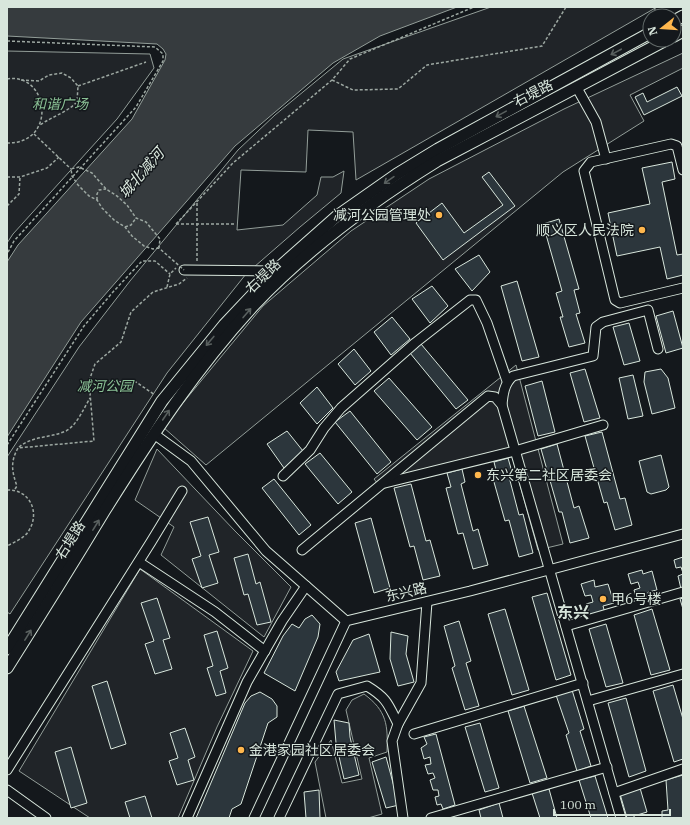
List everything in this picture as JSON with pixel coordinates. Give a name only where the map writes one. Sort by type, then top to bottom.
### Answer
[{"type":"main road","name":"右堤路","points":[[7,648],[162,401],[224,325],[274,271],[337,216],[397,174],[438,149],[642,37]]},
{"type":"main road","name":"右堤路","points":[[7,668],[154,434],[186,387],[254,305],[311,251],[339,228],[402,182],[436,162],[651,48]]},
{"type":"street","points":[[577,88],[596,122],[606,159]]},
{"type":"street","points":[[683,170],[677,146],[671,144],[591,162],[584,171],[615,300],[620,303],[683,288]]},
{"type":"street","points":[[181,268],[274,271]]},
{"type":"street","points":[[283,476],[310,450],[324,428],[340,408],[414,343],[470,300],[476,300],[487,323],[507,381]]},
{"type":"street","points":[[621,818],[502,405],[503,394],[507,381],[512,376],[523,372],[593,356],[596,327],[603,322],[648,310],[658,349]]},
{"type":"street","points":[[302,550],[488,396],[495,397],[502,405]]},
{"type":"street","points":[[382,484],[516,451],[603,425]]},
{"type":"street","points":[[154,434],[190,461],[266,552],[346,621],[254,818]]},
{"type":"street","points":[[7,770],[139,562],[182,491]]},
{"type":"street","name":"东兴路","points":[[346,621],[427,602],[683,534]]},
{"type":"street","points":[[139,562],[215,612],[264,651]]},
{"type":"street","points":[[187,818],[247,682],[282,621],[306,586]]},
{"type":"street","points":[[566,626],[683,592]]},
{"type":"street","points":[[404,818],[392,741],[398,724],[421,684],[427,602]]},
{"type":"street","points":[[588,701],[683,674]]},
{"type":"street","points":[[414,734],[583,683]]},
{"type":"street","points":[[279,818],[338,694],[367,686],[382,694],[398,724]]},
{"type":"street","points":[[431,818],[607,767]]},
{"type":"street","points":[[614,793],[683,769]]},
{"type":"street","points":[[7,790],[46,818]]},
{"type":"path","points":[[236,224],[176,224],[233,163],[332,80],[350,60],[474,7]]},
{"type":"path","points":[[332,80],[353,90],[398,89],[427,65],[542,46],[566,7]]},
{"type":"path","points":[[7,41],[155,46],[163,54],[163,61],[136,107],[14,241],[7,254]]},
{"type":"path","points":[[78,86],[146,62]]},
{"type":"path","points":[[7,79],[39,81],[49,75],[62,73],[71,78],[78,86],[77,102],[68,111],[54,116],[40,125]]},
{"type":"path","points":[[7,143],[15,143],[25,140],[34,134],[40,125],[43,114],[40,98],[31,85],[21,80]]},
{"type":"path","points":[[34,134],[71,169],[72,176],[78,185],[89,196],[97,200],[102,208],[114,220],[125,226],[132,236],[144,246],[153,249],[159,248]]},
{"type":"path","points":[[7,177],[20,177],[48,168],[59,157]]},
{"type":"path","points":[[71,169],[79,167],[92,173],[106,189],[117,196],[136,218],[146,222],[155,232],[160,239],[159,248]]},
{"type":"path","points":[[7,206],[19,194],[20,177]]},
{"type":"path","points":[[97,200],[99,190],[106,189]]},
{"type":"path","points":[[18,448],[94,441],[89,381],[95,364],[121,342],[131,312],[153,292],[179,284],[192,276],[197,269],[197,201]]},
{"type":"path","points":[[125,226],[131,226],[136,218]]},
{"type":"path","points":[[159,248],[181,268],[170,274],[167,287]]},
{"type":"path","points":[[7,445],[84,326],[142,261],[155,261],[170,274]]},
{"type":"path","points":[[89,381],[136,382],[162,401]]},
{"type":"path","points":[[15,489],[17,486],[12,472],[12,458],[18,448],[24,442],[67,430],[78,418],[90,398]]},
{"type":"path","points":[[7,490],[15,489],[24,493],[32,504],[34,518],[28,533],[7,546]]},
{"type":"green space","name":"减河公园","points":[[491,7],[657,7],[642,8],[642,16],[356,180],[353,132],[308,130],[306,172],[241,170],[237,230],[283,225],[317,195],[321,177],[333,177],[344,171],[341,193],[246,274],[167,373],[10,614],[7,612],[7,457],[79,347],[130,281],[238,150],[275,115],[343,59]]},
{"type":"green space","name":"和谐广场","points":[[7,51],[150,54],[154,68],[117,119],[13,234],[7,243]]},
{"type":"green space","points":[[683,53],[683,68],[630,95],[644,121],[563,172],[206,465],[163,427],[263,306],[351,231],[429,179],[564,109]]},
{"type":"green space","points":[[516,365],[563,544],[538,550],[510,449],[405,475],[382,489],[374,479]]},
{"type":"green space","points":[[157,449],[291,587],[264,637],[161,555],[174,527],[135,500]]},
{"type":"green space","points":[[140,569],[253,651],[217,727],[178,818],[90,818],[19,771]]},
{"type":"green space","points":[[364,694],[372,700],[382,713],[386,726],[387,752],[369,758],[382,814],[368,818],[326,818],[315,762],[331,740],[342,783],[362,779],[346,710],[352,700]]},
{"type":"water","name":"城北减河","points":[[7,7],[457,7],[380,36],[333,63],[235,146],[81,322],[7,437],[7,262],[18,245],[132,119],[165,60],[166,54],[157,44],[7,36]]},
{"type":"building","points":[[677,87],[682,96],[644,115],[635,97],[643,93],[647,102]]},
{"type":"building","name":"顺义区人民法院","points":[[672,162],[675,179],[662,182],[677,255],[683,254],[683,275],[667,279],[660,247],[617,256],[608,213],[650,204],[642,168]]},
{"type":"building","name":"减河公园管理处","points":[[489,172],[515,206],[443,260],[416,223],[442,203],[464,233],[503,205],[482,177]]},
{"type":"building","points":[[559,219],[579,289],[574,290],[580,313],[576,314],[585,343],[569,347],[560,317],[563,317],[556,293],[562,291],[543,224]]},
{"type":"building","points":[[479,255],[490,272],[472,291],[455,269]]},
{"type":"building","points":[[517,281],[539,357],[522,361],[501,286]]},
{"type":"building","points":[[432,286],[448,306],[430,323],[412,299]]},
{"type":"building","points":[[673,311],[683,348],[666,353],[656,316]]},
{"type":"building","points":[[392,317],[410,339],[391,355],[374,332]]},
{"type":"building","points":[[629,323],[640,361],[624,365],[613,327]]},
{"type":"building","points":[[421,344],[468,400],[456,409],[410,353]]},
{"type":"building","points":[[354,349],[371,371],[355,385],[338,364]]},
{"type":"building","points":[[585,369],[600,418],[584,422],[570,373]]},
{"type":"building","points":[[661,369],[668,378],[675,408],[652,414],[644,382],[645,372]]},
{"type":"building","points":[[633,375],[643,416],[628,419],[619,378]]},
{"type":"building","points":[[389,378],[432,427],[417,440],[374,391]]},
{"type":"building","points":[[542,381],[555,432],[538,436],[525,386]]},
{"type":"building","points":[[317,387],[333,408],[317,424],[300,403]]},
{"type":"building","points":[[350,411],[391,462],[377,474],[335,422]]},
{"type":"building","points":[[287,431],[303,451],[284,468],[267,444]]},
{"type":"building","points":[[602,432],[620,499],[625,498],[632,525],[615,530],[607,502],[604,503],[585,436]]},
{"type":"building","points":[[557,444],[574,508],[579,506],[589,538],[570,543],[562,512],[559,512],[541,449]]},
{"type":"building","points":[[320,453],[352,492],[338,504],[305,464]]},
{"type":"building","points":[[661,455],[669,487],[666,490],[651,494],[647,492],[639,461]]},
{"type":"building","points":[[508,458],[512,472],[508,473],[519,515],[523,514],[533,553],[519,557],[509,520],[505,521],[492,475],[497,474],[494,462]]},
{"type":"building","points":[[462,469],[465,482],[461,484],[473,531],[478,529],[488,565],[473,569],[463,533],[458,534],[446,488],[451,487],[447,473]]},
{"type":"building","points":[[274,479],[311,525],[299,535],[262,488]]},
{"type":"building","points":[[411,484],[426,541],[430,540],[440,576],[423,580],[414,546],[410,547],[394,488]]},
{"type":"building","points":[[208,517],[219,552],[209,555],[218,583],[202,588],[192,559],[201,556],[190,522]]},
{"type":"building","points":[[371,518],[390,588],[374,593],[355,523]]},
{"type":"building","points":[[248,554],[256,584],[260,582],[271,622],[257,625],[248,594],[244,595],[234,558]]},
{"type":"building","points":[[683,557],[683,573],[681,567],[676,568],[674,560]]},
{"type":"building","points":[[642,570],[643,574],[652,571],[657,590],[648,592],[649,596],[637,600],[634,590],[640,588],[638,582],[631,584],[628,574]]},
{"type":"building","points":[[683,574],[683,588],[681,589],[678,576]]},
{"type":"building","name":"甲6号楼","points":[[594,580],[595,587],[608,584],[614,603],[603,606],[605,613],[590,617],[586,604],[593,602],[591,595],[585,596],[581,584]]},
{"type":"building","points":[[547,593],[571,675],[556,680],[532,597]]},
{"type":"building","points":[[157,598],[170,638],[163,640],[172,669],[155,674],[145,644],[154,641],[141,603]]},
{"type":"building","points":[[683,598],[683,609],[680,599]]},
{"type":"building","points":[[505,609],[529,690],[512,695],[488,614]]},
{"type":"building","points":[[652,609],[670,670],[651,675],[634,615]]},
{"type":"building","points":[[312,615],[320,624],[318,637],[295,691],[264,673],[283,636],[292,624],[299,628],[305,619]]},
{"type":"building","points":[[459,621],[471,661],[466,663],[479,706],[465,710],[452,668],[455,666],[444,626]]},
{"type":"building","points":[[606,624],[623,683],[606,687],[589,629]]},
{"type":"building","points":[[217,631],[228,668],[220,671],[226,693],[216,696],[207,668],[213,666],[204,635]]},
{"type":"building","points":[[391,632],[408,636],[406,654],[414,682],[398,686],[390,659]]},
{"type":"building","points":[[369,634],[380,672],[339,681],[336,672],[353,640]]},
{"type":"building","points":[[107,681],[126,744],[111,749],[92,686]]},
{"type":"building","points":[[673,685],[683,719],[683,759],[674,762],[653,691]]},
{"type":"building","points":[[572,690],[584,729],[580,731],[591,766],[577,771],[566,735],[569,733],[556,695]]},
{"type":"building","points":[[260,692],[272,699],[277,706],[277,717],[268,723],[241,804],[232,809],[229,818],[196,818],[245,703],[251,696]]},
{"type":"building","points":[[626,698],[646,771],[629,777],[608,703]]},
{"type":"building","points":[[524,706],[547,778],[530,783],[508,711]]},
{"type":"building","points":[[334,720],[349,723],[350,737],[359,775],[344,779],[336,743]]},
{"type":"building","points":[[480,723],[499,788],[485,792],[465,727]]},
{"type":"building","points":[[185,728],[195,757],[188,760],[194,780],[177,785],[169,761],[178,758],[170,733]]},
{"type":"building","points":[[436,734],[455,805],[443,809],[441,804],[437,805],[435,797],[439,796],[438,790],[433,790],[430,780],[435,778],[433,773],[428,774],[425,765],[431,764],[430,757],[424,759],[421,748],[427,744],[424,737]]},
{"type":"building","points":[[71,747],[87,803],[71,808],[55,752]]},
{"type":"building","points":[[386,757],[399,805],[386,808],[372,762]]},
{"type":"building","points":[[683,775],[683,818],[662,818],[662,811],[668,810],[666,780]]},
{"type":"building","points":[[595,776],[608,818],[591,818],[579,780]]},
{"type":"building","points":[[640,788],[647,812],[634,816],[634,818],[627,818],[620,794]]},
{"type":"building","points":[[549,789],[557,818],[540,818],[532,793]]},
{"type":"building","points":[[319,790],[320,818],[306,818],[304,792]]},
{"type":"building","points":[[145,796],[152,818],[130,818],[125,802]]},
{"type":"building","points":[[499,803],[503,818],[481,818],[479,810]]},
{"type":"place","name":"减河公园管理处","points":[[439,215]]},
{"type":"place","name":"顺义区人民法院","points":[[642,230]]},
{"type":"place","name":"东兴第二社区居委会","points":[[478,475]]},
{"type":"place","name":"甲6号楼","points":[[603,599]]},
{"type":"place","name":"金港家园社区居委会","points":[[241,750]]},
{"type":"district","name":"东兴","points":[[573,612]]}]
